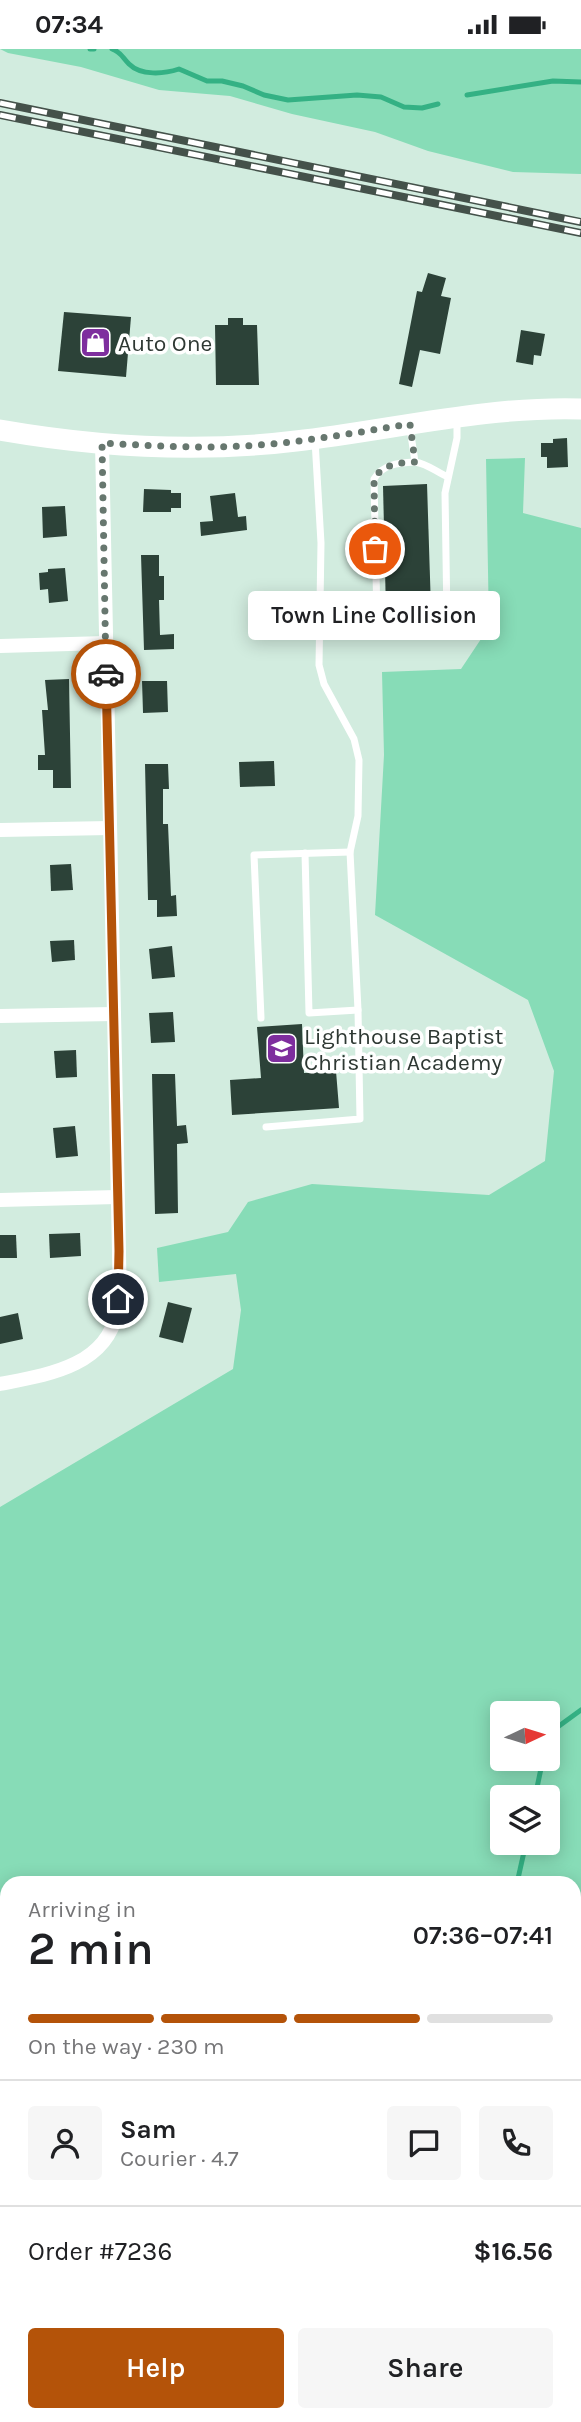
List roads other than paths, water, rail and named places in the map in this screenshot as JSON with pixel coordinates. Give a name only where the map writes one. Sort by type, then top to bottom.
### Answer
[{"type":"main road","points":[[0,430],[102,443],[209,447],[315,439],[457,417],[535,409],[581,409]]},
{"type":"street","points":[[0,1384],[72,1367],[91,1354],[106,1338],[115,1319],[118,1299],[102,443]]},
{"type":"street","points":[[0,646],[106,643]]},
{"type":"street","points":[[0,830],[110,828]]},
{"type":"street","points":[[0,1016],[114,1014]]},
{"type":"street","points":[[0,1200],[117,1198]]},
{"type":"lane","points":[[448,477],[437,473],[426,464],[415,462],[394,464],[378,472],[374,479],[377,620],[447,619],[445,493],[457,438],[457,417]]},
{"type":"lane","points":[[410,424],[415,462]]},
{"type":"lane","points":[[266,1127],[360,1119],[350,852],[358,816],[359,760],[354,739],[328,693],[318,665],[321,543],[315,439]]},
{"type":"lane","points":[[261,1018],[254,855],[350,852]]},
{"type":"lane","points":[[305,853],[309,1013],[358,1010]]},
{"type":"waterway","points":[[112,49],[140,71],[160,73],[179,69],[207,81],[222,81],[288,100],[357,95],[381,97],[404,107],[422,108],[438,104]]},
{"type":"waterway","points":[[467,95],[553,81],[581,82]]},
{"type":"waterway","points":[[560,1725],[581,1710]]},
{"type":"waterway","points":[[538,1785],[540,1771]]},
{"type":"waterway","points":[[519,1876],[523,1855]]},
{"type":"railway","points":[[0,103],[581,222]]},
{"type":"railway","points":[[0,115],[581,233]]},
{"type":"place","name":"Auto One","points":[[95,343]]},
{"type":"place","name":"Town Line Collision","points":[[375,549]]},
{"type":"place","name":"Lighthouse Baptist Christian Academy","points":[[281,1049]]}]
